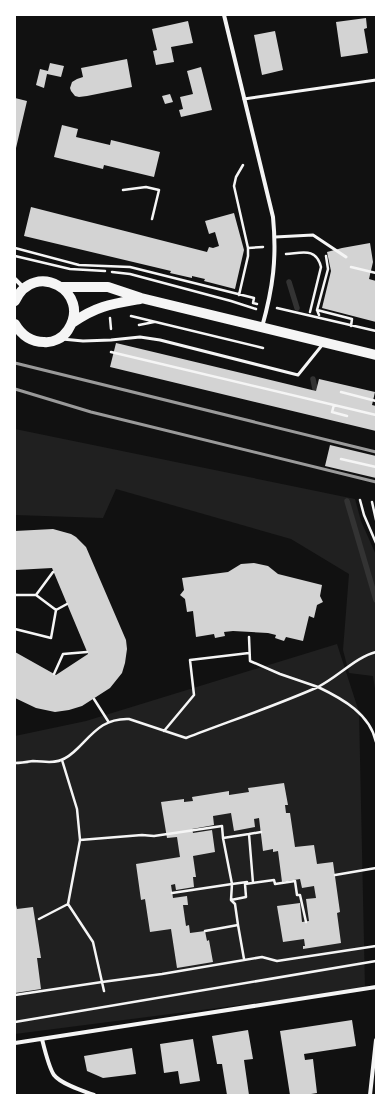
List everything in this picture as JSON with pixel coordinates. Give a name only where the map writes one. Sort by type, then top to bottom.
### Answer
[{"type":"main road","points":[[15,301],[24,288],[33,283],[43,281],[52,282],[68,293],[73,302],[74,313],[72,323],[67,332],[58,339],[49,342],[38,342],[28,339],[20,332],[15,324]]},
{"type":"main road","points":[[61,287],[108,288],[261,328],[376,355]]},
{"type":"main road","points":[[72,323],[86,314],[109,304],[142,298]]},
{"type":"street","points":[[224,15],[273,217],[275,237],[273,279],[261,328]]},
{"type":"street","points":[[15,279],[24,288]]},
{"type":"street","points":[[15,1043],[376,988]]},
{"type":"street","points":[[42,1039],[47,1059],[54,1075],[74,1088],[94,1095]]},
{"type":"street","points":[[370,1095],[376,1040]]},
{"type":"lane","points":[[244,99],[376,80]]},
{"type":"lane","points":[[275,237],[313,235],[346,256]]},
{"type":"lane","points":[[58,339],[90,341],[140,337],[160,340],[298,375],[324,342]]},
{"type":"path","points":[[239,295],[248,256],[248,248],[234,186],[236,177],[243,165]]},
{"type":"path","points":[[123,190],[146,187],[159,190],[152,219]]},
{"type":"path","points":[[248,248],[266,247]]},
{"type":"path","points":[[15,248],[79,265],[130,267],[254,298]]},
{"type":"path","points":[[319,315],[317,310],[328,269],[326,256],[322,252]]},
{"type":"path","points":[[275,254],[309,253],[315,255],[319,260],[320,267],[310,312]]},
{"type":"path","points":[[15,256],[70,269],[130,274],[231,300],[266,312]]},
{"type":"path","points":[[346,266],[376,272]]},
{"type":"path","points":[[267,306],[376,332]]},
{"type":"path","points":[[317,310],[352,319],[352,326]]},
{"type":"path","points":[[124,314],[263,348]]},
{"type":"path","points":[[112,349],[112,352],[375,414]]},
{"type":"path","points":[[341,392],[376,401]]},
{"type":"path","points":[[334,405],[332,412],[347,416]]},
{"type":"path","points":[[342,459],[376,467]]},
{"type":"path","points":[[360,500],[364,515],[376,542]]},
{"type":"path","points":[[372,502],[376,520]]},
{"type":"path","points":[[36,595],[53,572]]},
{"type":"path","points":[[15,595],[36,595],[56,610]]},
{"type":"path","points":[[56,610],[67,604]]},
{"type":"path","points":[[15,629],[51,638],[56,610]]},
{"type":"path","points":[[249,637],[250,661],[280,674],[318,687],[336,696],[359,712],[375,736],[376,742]]},
{"type":"path","points":[[54,674],[63,654],[87,652]]},
{"type":"path","points":[[15,763],[34,761],[52,762],[62,760],[71,754],[99,727],[108,721],[119,719],[129,719],[186,738],[275,705],[318,687],[332,680],[368,654],[376,652]]},
{"type":"path","points":[[164,731],[194,695],[190,660],[249,653]]},
{"type":"path","points":[[94,699],[108,721]]},
{"type":"path","points":[[62,760],[77,809],[80,840],[68,904],[93,942],[104,991]]},
{"type":"path","points":[[80,840],[142,835],[154,836],[222,826],[232,884],[231,900],[235,904],[244,959]]},
{"type":"path","points":[[223,838],[261,832]]},
{"type":"path","points":[[249,834],[254,883]]},
{"type":"path","points":[[335,875],[376,867]]},
{"type":"path","points":[[245,884],[274,880],[274,884],[300,881]]},
{"type":"path","points":[[295,881],[297,895],[300,895],[306,922]]},
{"type":"path","points":[[172,893],[247,882],[245,884],[246,897],[231,900]]},
{"type":"path","points":[[38,919],[68,904]]},
{"type":"path","points":[[205,931],[238,925]]},
{"type":"path","points":[[15,995],[233,963],[244,959],[262,957],[277,961],[376,946]]},
{"type":"path","points":[[15,1022],[376,961]]},
{"type":"shaded area","points":[[15,429],[355,499],[361,521],[376,555],[376,695],[373,676],[349,673],[343,650],[349,574],[291,539],[116,489],[103,518],[15,515]]},
{"type":"shaded area","points":[[337,644],[359,712],[365,989],[15,1034],[15,736],[86,721]]},
{"type":"building","points":[[366,18],[367,28],[364,29],[368,53],[341,57],[336,22]]},
{"type":"building","points":[[188,21],[193,43],[171,47],[174,62],[156,65],[153,51],[157,50],[152,29]]},
{"type":"building","points":[[275,31],[283,70],[262,75],[254,35]]},
{"type":"building","points":[[127,59],[132,87],[79,97],[75,96],[71,91],[70,88],[72,82],[83,77],[81,68]]},
{"type":"building","points":[[50,63],[64,66],[61,77],[47,74],[44,88],[36,85],[40,69],[48,71]]},
{"type":"building","points":[[201,67],[212,110],[181,117],[179,110],[183,109],[180,97],[193,94],[187,71]]},
{"type":"building","points":[[170,94],[173,102],[165,104],[162,96]]},
{"type":"building","points":[[15,98],[27,101],[16,148],[15,147]]},
{"type":"building","points":[[62,125],[78,129],[76,137],[110,145],[111,140],[160,152],[154,177],[104,165],[103,169],[54,157]]},
{"type":"building","points":[[31,207],[207,252],[209,247],[213,248],[219,246],[215,232],[209,234],[205,221],[234,213],[244,250],[235,289],[204,281],[205,279],[192,276],[192,278],[170,273],[171,271],[24,236]]},
{"type":"building","points":[[370,243],[373,262],[369,279],[376,281],[376,322],[322,308],[331,271],[327,252]]},
{"type":"building","points":[[116,343],[316,391],[319,379],[375,392],[372,405],[376,406],[376,431],[110,367]]},
{"type":"building","points":[[330,445],[376,456],[376,478],[325,466]]},
{"type":"building","points":[[53,529],[71,534],[86,547],[126,640],[127,649],[122,673],[110,688],[82,706],[55,712],[36,708],[15,698],[15,652],[56,675],[88,654],[52,568],[15,570],[15,531]]},
{"type":"building","points":[[254,563],[268,566],[278,574],[322,585],[320,596],[323,602],[317,605],[314,618],[309,616],[303,641],[286,637],[284,641],[275,638],[276,635],[268,633],[233,631],[224,632],[225,636],[215,638],[214,634],[196,637],[193,611],[187,612],[185,599],[180,595],[184,590],[182,578],[228,572],[241,564]]},
{"type":"building","points":[[284,783],[288,805],[285,805],[286,813],[290,813],[295,847],[314,845],[317,864],[333,862],[340,912],[337,913],[341,943],[303,949],[303,946],[305,946],[304,939],[283,942],[277,906],[300,903],[302,922],[309,921],[306,899],[316,898],[314,886],[302,888],[300,879],[282,882],[278,851],[273,852],[273,849],[263,851],[259,818],[254,819],[255,827],[234,831],[231,813],[213,816],[214,825],[192,829],[193,833],[212,830],[215,852],[193,856],[196,877],[193,877],[194,887],[176,890],[175,884],[171,885],[173,898],[187,896],[188,905],[183,905],[186,926],[189,925],[190,933],[205,931],[207,941],[209,940],[213,962],[177,968],[171,929],[150,932],[145,899],[141,900],[136,864],[180,857],[177,837],[167,838],[161,802],[184,799],[184,802],[193,801],[192,797],[229,791],[229,795],[249,792],[248,788]]},
{"type":"building","points":[[15,901],[17,909],[33,907],[41,958],[37,958],[41,989],[15,993]]},
{"type":"building","points":[[352,1020],[356,1046],[304,1054],[305,1060],[313,1059],[317,1093],[290,1095],[280,1031]]},
{"type":"building","points":[[248,1030],[253,1059],[244,1060],[249,1095],[227,1095],[222,1064],[217,1064],[212,1036]]},
{"type":"building","points":[[193,1039],[200,1081],[180,1084],[178,1071],[164,1073],[160,1044]]},
{"type":"building","points":[[132,1048],[136,1074],[103,1078],[87,1071],[84,1056]]},
{"type":"waterway","points":[[289,282],[297,308]]},
{"type":"waterway","points":[[313,379],[315,389]]},
{"type":"waterway","points":[[347,501],[376,600]]},
{"type":"railway","points":[[15,363],[376,452]]},
{"type":"railway","points":[[15,389],[91,412],[376,482]]}]
